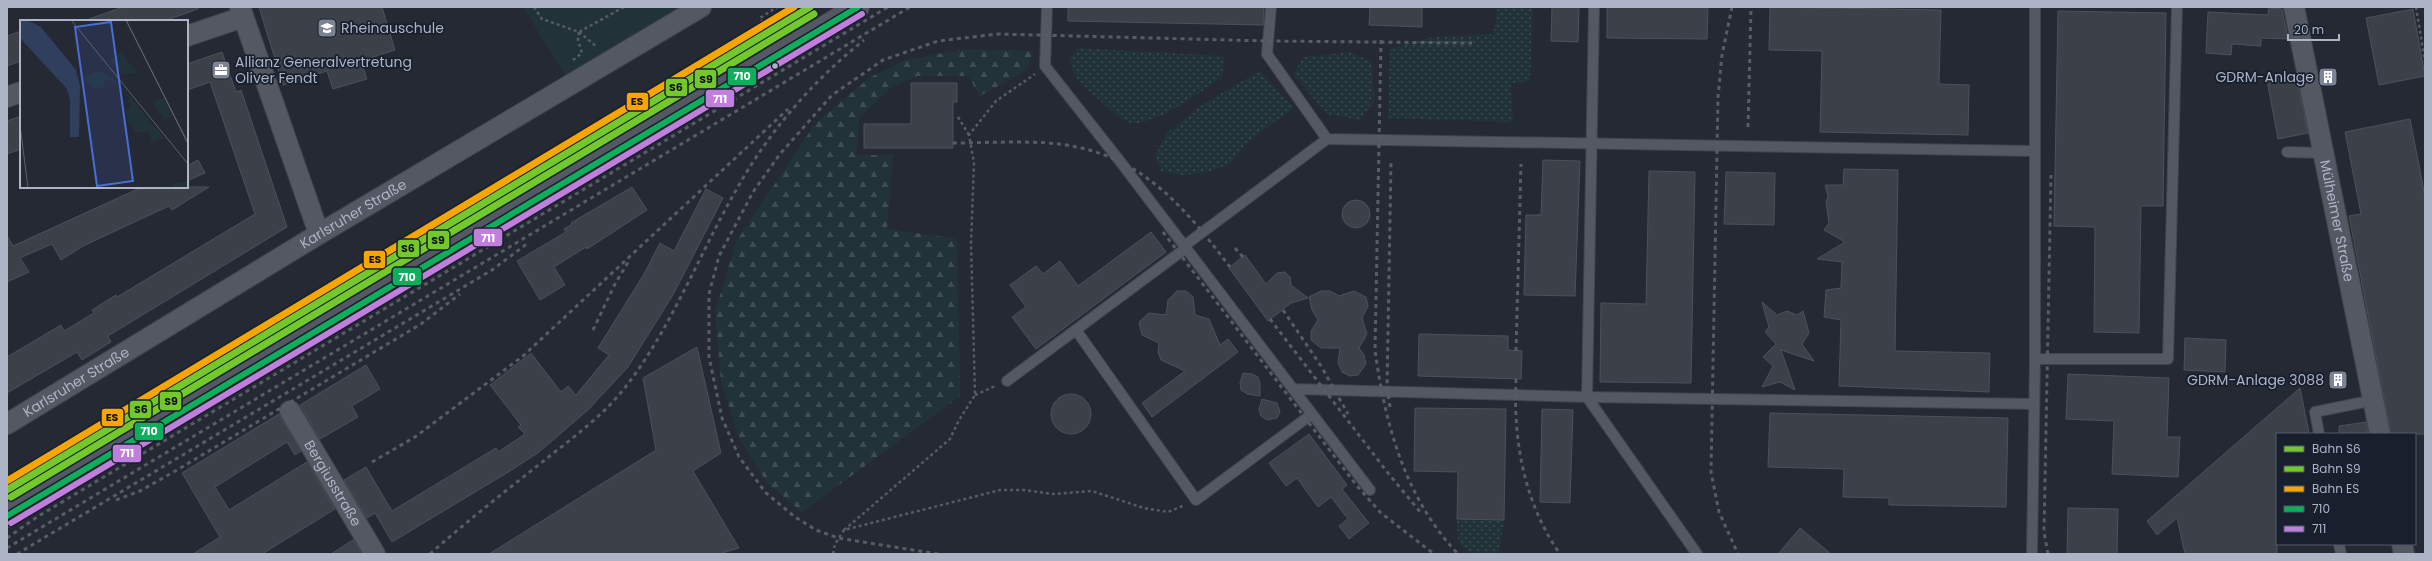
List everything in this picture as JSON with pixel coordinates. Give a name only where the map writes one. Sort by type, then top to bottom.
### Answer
[{"type":"street","name":"Karlsruher Straße","points":[[7,424],[319,234],[701,7]]},
{"type":"street","points":[[7,516],[858,7]]},
{"type":"street","name":"Mülheimer Straße","points":[[2294,7],[2380,433]]},
{"type":"street","points":[[188,36],[242,12],[319,234]]},
{"type":"street","points":[[7,97],[20,92]]},
{"type":"street","name":"Bergiusstraße","points":[[290,411],[376,554]]},
{"type":"lane","points":[[1047,7],[1045,66],[1370,490]]},
{"type":"lane","points":[[1271,7],[1267,54],[1327,139]]},
{"type":"lane","points":[[1594,7],[1587,397],[1697,554]]},
{"type":"lane","points":[[2032,554],[2035,359],[2035,7]]},
{"type":"lane","points":[[2035,359],[2168,359],[2177,7]]},
{"type":"lane","points":[[1007,381],[1327,139],[2034,151]]},
{"type":"lane","points":[[2287,152],[2323,153]]},
{"type":"lane","points":[[1076,330],[1196,500],[1312,414]]},
{"type":"lane","points":[[1294,389],[1587,397],[2034,404]]},
{"type":"lane","points":[[2319,433],[2315,412],[2374,400]]},
{"type":"path","points":[[534,7],[542,19],[579,32],[624,7]]},
{"type":"path","points":[[774,41],[760,18],[777,7]]},
{"type":"path","points":[[2416,7],[2425,62]]},
{"type":"path","points":[[576,82],[568,64],[582,53],[578,40],[579,32]]},
{"type":"path","points":[[969,135],[996,101],[1019,87],[1045,66]]},
{"type":"path","points":[[958,118],[969,135],[974,163],[971,243],[975,395]]},
{"type":"path","points":[[834,554],[835,544],[844,530],[950,439],[959,420],[975,395],[1007,381]]},
{"type":"path","points":[[844,530],[1000,490],[1024,490],[1053,494],[1092,491],[1144,508],[1168,512],[1196,500]]},
{"type":"green space","points":[[523,7],[682,7],[566,77]]},
{"type":"green space","points":[[1498,7],[1533,7],[1530,81],[1511,83],[1513,122],[1388,118],[1390,49],[1433,37],[1493,34]]},
{"type":"green space","points":[[1078,48],[1224,56],[1222,77],[1167,113],[1143,122],[1128,122],[1114,113],[1087,89],[1076,76],[1071,65],[1070,58]]},
{"type":"green space","points":[[964,49],[1033,51],[1027,70],[980,96],[968,76],[917,76],[892,87],[859,118],[857,155],[893,155],[887,229],[957,239],[960,396],[802,512],[767,483],[739,438],[721,382],[715,312],[736,242],[815,124],[869,78],[905,60]]},
{"type":"green space","points":[[1350,52],[1372,62],[1374,101],[1360,120],[1327,114],[1293,74],[1304,57]]},
{"type":"green space","points":[[1260,71],[1294,108],[1249,140],[1230,164],[1207,172],[1183,175],[1161,171],[1155,155],[1168,132],[1205,103]]},
{"type":"green space","points":[[1457,519],[1504,520],[1499,553],[1470,553],[1458,541]]},
{"type":"building","points":[[123,7],[198,7],[198,9],[167,20],[89,19]]},
{"type":"building","name":"Rheinauschule","points":[[259,7],[382,7],[395,50],[361,61],[367,79],[333,89],[327,71],[283,85]]},
{"type":"building","points":[[1068,7],[1264,7],[1263,25],[1068,21]]},
{"type":"building","points":[[1370,7],[1422,7],[1422,27],[1369,25]]},
{"type":"building","points":[[1552,7],[1579,7],[1578,42],[1551,41]]},
{"type":"building","points":[[1607,7],[1708,7],[1707,39],[1607,38]]},
{"type":"building","points":[[1770,7],[1941,10],[1939,84],[1969,85],[1968,135],[1820,132],[1822,51],[1769,50]]},
{"type":"building","points":[[2269,8],[2282,9],[2288,39],[2261,38],[2261,46],[2232,44],[2231,55],[2206,53],[2208,12],[2268,15]]},
{"type":"building","points":[[2413,9],[2425,76],[2379,85],[2366,18]]},
{"type":"building","points":[[2058,11],[2166,13],[2163,206],[2141,206],[2139,333],[2094,332],[2095,227],[2054,226]]},
{"type":"building","points":[[20,31],[20,61],[7,66],[7,36]]},
{"type":"building","points":[[222,52],[236,92],[241,90],[287,227],[108,336],[111,342],[82,360],[77,352],[7,393],[7,357],[61,325],[64,331],[94,313],[92,310],[116,295],[117,297],[255,214],[210,82],[188,90],[188,64]]},
{"type":"building","points":[[2296,74],[2308,133],[2278,139],[2267,80]]},
{"type":"building","points":[[911,83],[957,83],[957,102],[953,102],[953,148],[864,148],[864,124],[911,124]]},
{"type":"building","points":[[20,116],[20,149],[7,154],[7,121]]},
{"type":"building","points":[[2410,119],[2425,196],[2425,434],[2391,433],[2349,216],[2361,214],[2345,132]]},
{"type":"building","points":[[198,160],[205,173],[188,181],[188,165]]},
{"type":"building","points":[[1543,160],[1580,161],[1575,296],[1524,295],[1526,215],[1541,215]]},
{"type":"building","points":[[1844,169],[1898,170],[1895,351],[1990,353],[1989,392],[1839,386],[1841,320],[1824,317],[1826,290],[1841,288],[1842,262],[1817,259],[1845,242],[1824,230],[1829,223],[1826,202],[1828,196],[1825,185],[1843,185]]},
{"type":"building","points":[[1649,171],[1695,172],[1691,383],[1600,382],[1601,303],[1646,304]]},
{"type":"building","points":[[1726,172],[1775,173],[1774,225],[1724,224]]},
{"type":"building","points":[[209,187],[172,210],[169,206],[85,245],[61,260],[52,244],[20,258],[29,272],[7,282],[7,236],[13,246],[140,188]]},
{"type":"building","points":[[632,187],[647,210],[587,249],[586,247],[554,267],[565,285],[540,300],[517,261],[566,232],[564,229],[572,224],[571,223]]},
{"type":"building","points":[[706,189],[723,198],[674,293],[628,367],[588,410],[539,452],[392,542],[375,513],[367,518],[344,480],[366,467],[392,511],[496,448],[498,452],[525,434],[518,427],[521,425],[490,385],[531,353],[561,392],[568,386],[576,395],[609,355],[598,348],[644,274],[660,243],[674,251]]},
{"type":"building","points":[[1356,200],[1366,204],[1370,214],[1366,224],[1356,228],[1346,224],[1342,214],[1346,204]]},
{"type":"building","points":[[1151,232],[1166,252],[1036,349],[1012,317],[1026,307],[1010,285],[1036,266],[1043,274],[1060,261],[1078,286]]},
{"type":"building","points":[[1245,255],[1266,284],[1277,273],[1285,272],[1290,277],[1291,285],[1308,298],[1291,303],[1268,321],[1229,268]]},
{"type":"building","points":[[1177,291],[1186,291],[1193,297],[1195,315],[1209,319],[1220,345],[1228,339],[1238,352],[1152,417],[1142,403],[1185,371],[1161,360],[1158,352],[1159,343],[1142,335],[1139,322],[1149,313],[1166,315],[1168,300]]},
{"type":"building","points":[[1321,291],[1330,291],[1339,296],[1354,291],[1366,297],[1368,306],[1362,318],[1367,334],[1359,348],[1364,355],[1366,364],[1358,375],[1350,376],[1342,372],[1338,363],[1340,348],[1321,348],[1311,340],[1311,331],[1318,320],[1312,310],[1309,297]]},
{"type":"building","points":[[1762,302],[1777,315],[1787,311],[1797,315],[1803,311],[1809,333],[1802,344],[1814,361],[1781,350],[1795,390],[1780,382],[1762,387],[1773,366],[1763,357],[1776,344],[1765,332],[1769,327]]},
{"type":"building","points":[[1419,334],[1508,336],[1508,350],[1522,351],[1521,379],[1418,376]]},
{"type":"building","points":[[2185,338],[2226,340],[2225,372],[2184,370]]},
{"type":"building","points":[[697,347],[721,453],[693,471],[739,548],[719,554],[489,554],[656,450],[643,378]]},
{"type":"building","points":[[366,365],[380,389],[352,406],[358,417],[320,439],[300,405]]},
{"type":"building","points":[[1243,373],[1252,374],[1258,377],[1260,383],[1260,396],[1247,394],[1241,390],[1240,383]]},
{"type":"building","points":[[2068,374],[2169,378],[2167,437],[2180,437],[2178,477],[2112,474],[2114,421],[2066,419]]},
{"type":"building","points":[[2300,388],[2309,433],[2276,433],[2277,554],[2185,554],[2177,518],[2157,535],[2147,521]]},
{"type":"building","points":[[1075,394],[1082,397],[1088,403],[1091,414],[1090,422],[1082,431],[1075,434],[1067,434],[1060,431],[1052,422],[1051,410],[1054,403],[1063,395]]},
{"type":"building","points":[[1262,399],[1277,403],[1280,412],[1277,418],[1267,420],[1261,416],[1259,409]]},
{"type":"building","points":[[1415,408],[1506,409],[1504,520],[1457,519],[1458,472],[1414,471]]},
{"type":"building","points":[[1542,409],[1573,410],[1570,503],[1540,502]]},
{"type":"building","points":[[1770,413],[2008,418],[2006,507],[1889,505],[1889,498],[1843,497],[1844,469],[1768,467]]},
{"type":"building","points":[[279,414],[301,451],[295,455],[287,442],[215,487],[229,510],[307,462],[335,509],[262,554],[193,554],[220,537],[182,473]]},
{"type":"building","points":[[2366,422],[2368,433],[2339,433],[2339,426]]},
{"type":"building","points":[[1309,434],[1347,485],[1342,489],[1369,523],[1349,539],[1339,526],[1348,519],[1331,497],[1318,507],[1297,478],[1286,486],[1269,463]]},
{"type":"building","points":[[2068,508],[2118,509],[2117,554],[2067,554]]},
{"type":"building","points":[[1800,528],[1831,554],[1778,554]]},
{"type":"building","points":[[353,540],[362,554],[331,554]]},
{"type":"railway","points":[[7,538],[37,517],[888,7]]},
{"type":"railway","points":[[7,548],[910,7]]},
{"type":"railway","points":[[1732,7],[1722,55],[1718,97],[1711,472],[1719,512],[1738,554]]},
{"type":"railway","points":[[1748,127],[1751,7]]},
{"type":"railway","points":[[938,554],[838,538],[816,530],[795,517],[766,493],[739,457],[722,418],[709,357],[709,294],[719,256],[753,192],[780,154],[832,95],[883,60],[938,41],[998,34],[1268,41],[1472,43]]},
{"type":"railway","points":[[430,554],[487,506],[579,433],[618,396],[659,338],[725,210],[765,144],[779,125],[811,89],[846,55],[864,40]]},
{"type":"railway","points":[[1381,40],[1375,350],[1379,378],[1400,459],[1411,484],[1424,509],[1458,554]]},
{"type":"railway","points":[[372,462],[415,437],[523,356],[788,109]]},
{"type":"railway","points":[[953,143],[1047,143],[1077,147],[1102,154],[1125,164],[1146,177],[1182,209],[1230,267]]},
{"type":"railway","points":[[1390,407],[1387,388],[1391,162]]},
{"type":"railway","points":[[1516,351],[1521,164]]},
{"type":"railway","points":[[2048,554],[2044,532],[2051,175]]},
{"type":"railway","points":[[1163,232],[1357,486],[1381,513],[1434,554]]},
{"type":"railway","points":[[17,554],[492,270],[528,243]]},
{"type":"railway","points":[[1235,248],[1243,257]]},
{"type":"railway","points":[[593,330],[615,284],[630,259]]},
{"type":"railway","points":[[116,500],[140,491],[177,470],[421,324],[460,294]]},
{"type":"railway","points":[[1283,310],[1321,366],[1348,414]]},
{"type":"railway","points":[[1270,319],[1388,473],[1421,513]]},
{"type":"railway","points":[[1516,379],[1517,425],[1523,470],[1529,492],[1538,514],[1560,554]]},
{"type":"rail line","name":"ES","points":[[7,481],[794,7]]},
{"type":"rail line","name":"S6","points":[[7,490],[810,7]]},
{"type":"rail line","name":"S9","points":[[11,497],[814,14]]},
{"type":"transit line","name":"710","points":[[7,516],[858,7]]},
{"type":"transit line","name":"711","points":[[11,523],[862,14]]},
{"type":"place","name":"Rheinauschule","points":[[327,28]]},
{"type":"place","name":"Allianz Generalvertretung Oliver Fendt","points":[[221,70]]},
{"type":"place","name":"GDRM-Anlage","points":[[2328,77]]},
{"type":"place","name":"GDRM-Anlage 3088","points":[[2338,380]]}]
